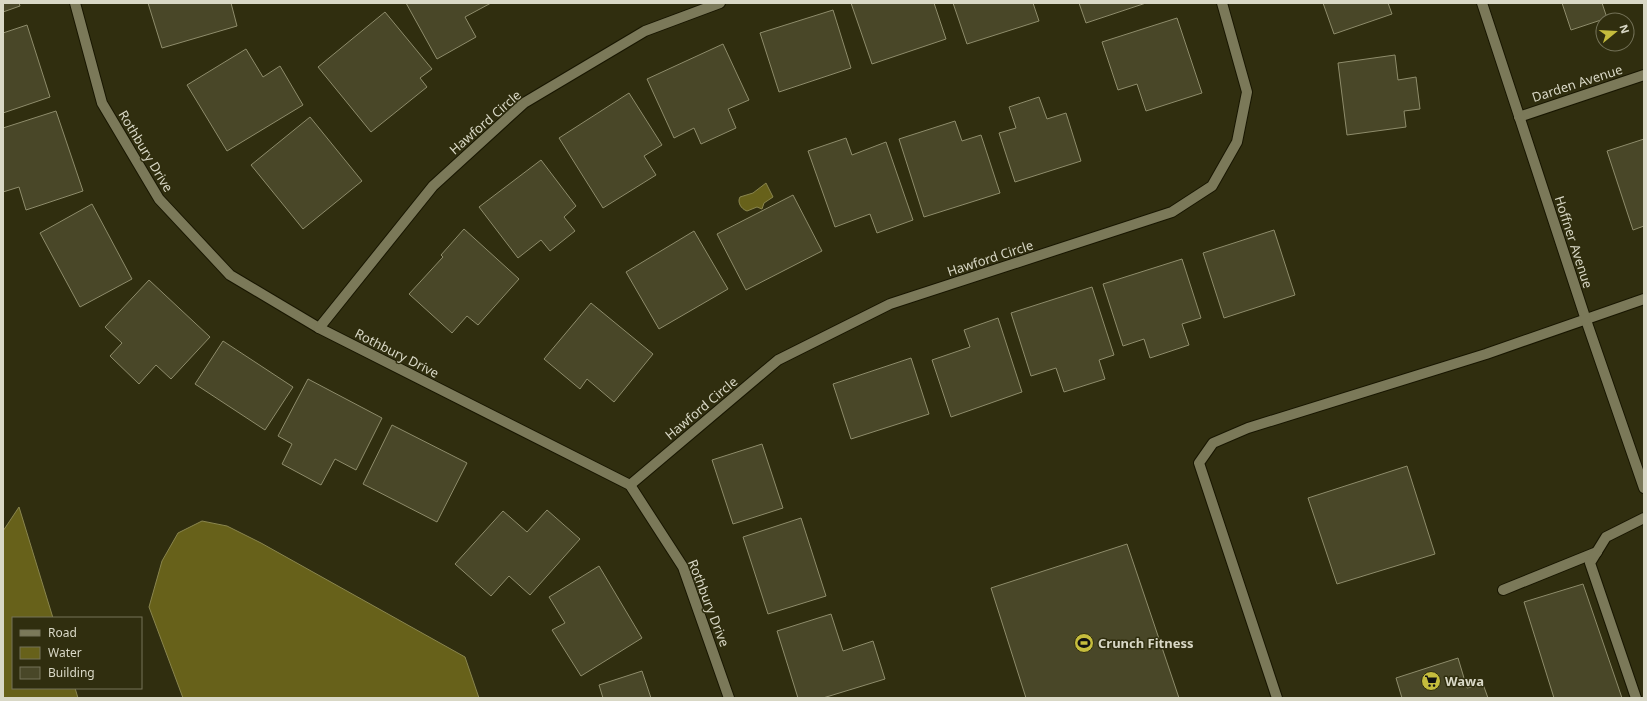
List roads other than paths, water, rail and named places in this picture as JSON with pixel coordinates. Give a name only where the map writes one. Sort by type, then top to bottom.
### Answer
[{"type":"street","name":"Rothbury Drive","points":[[75,3],[102,103],[159,199],[230,275],[319,328],[630,486],[683,567],[729,698]]},
{"type":"street","name":"Hawford Circle","points":[[319,328],[433,186],[524,103],[645,31],[720,3]]},
{"type":"street","name":"Hawford Circle","points":[[630,486],[778,360],[890,304],[1172,212],[1212,186],[1237,142],[1247,92],[1222,3]]},
{"type":"street","name":"Hoffner Avenue","points":[[1482,3],[1586,320],[1644,488]]},
{"type":"street","name":"Darden Avenue","points":[[1519,117],[1644,75]]},
{"type":"street","points":[[1277,698],[1199,463],[1213,443],[1248,428],[1486,354],[1644,299]]},
{"type":"street","points":[[1636,698],[1590,563],[1606,537],[1644,518]]},
{"type":"street","points":[[1503,590],[1597,552]]},
{"type":"water","points":[[766,183],[773,197],[764,203],[762,209],[757,207],[747,211],[743,209],[739,203],[740,197],[753,193]]},
{"type":"water","points":[[19,507],[53,617],[12,617],[12,689],[75,689],[78,698],[3,698],[3,531]]},
{"type":"water","points":[[202,521],[227,526],[261,543],[465,657],[479,698],[183,698],[149,607],[162,561],[178,533]]},
{"type":"place","name":"Crunch Fitness","points":[[1084,643]]},
{"type":"place","name":"Wawa","points":[[1431,681]]}]
